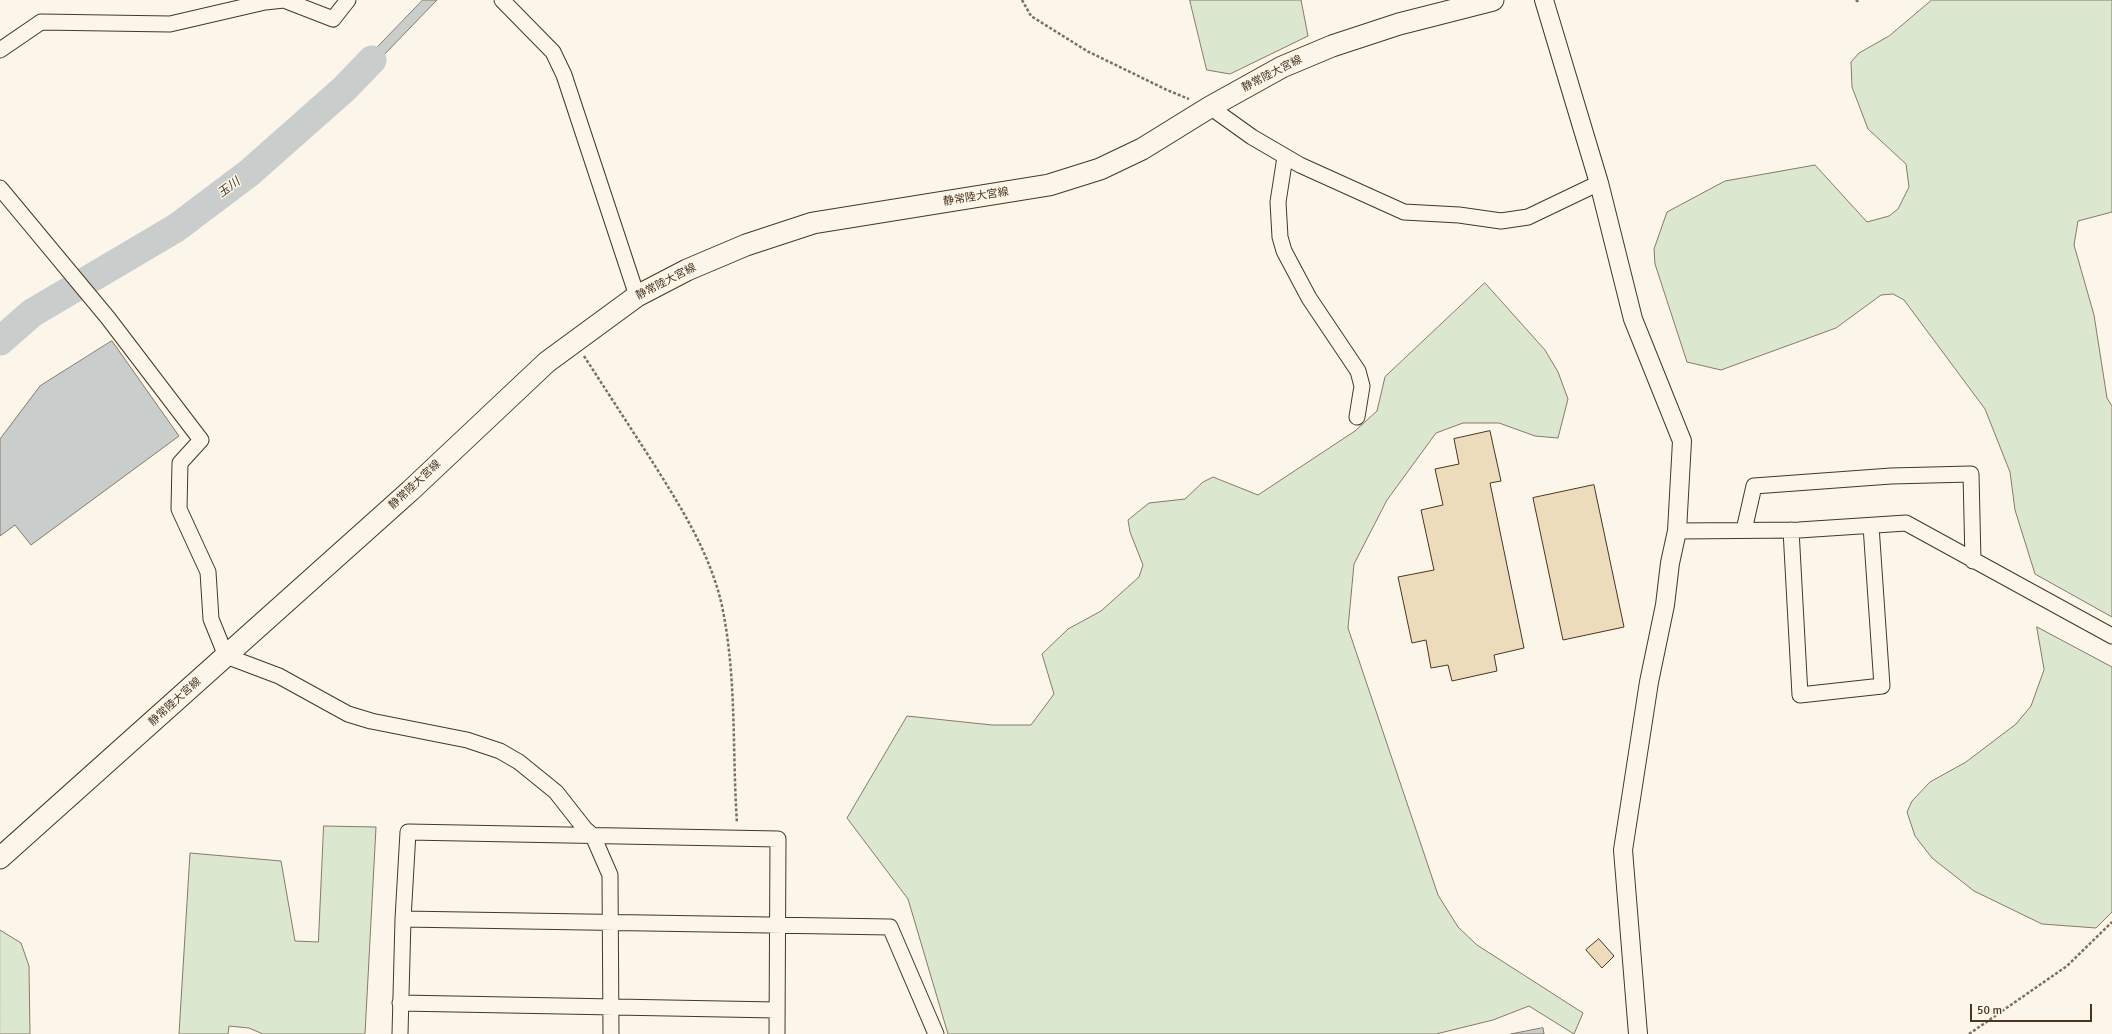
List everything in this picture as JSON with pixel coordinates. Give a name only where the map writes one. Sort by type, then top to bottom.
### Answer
[{"type":"main road","name":"静常陸大宮線","points":[[0,858],[410,491],[513,392],[574,340],[637,296],[687,270],[746,245],[813,223],[1049,185],[1100,169],[1142,149],[1210,107],[1282,67],[1332,46],[1399,24],[1493,0]]},
{"type":"street","points":[[0,50],[41,22],[170,24],[265,2],[284,0],[332,19],[348,0]]},
{"type":"street","points":[[502,0],[553,52],[564,75],[637,296]]},
{"type":"street","points":[[1544,0],[1599,184],[1633,319],[1682,440],[1677,530],[1670,563],[1665,604],[1649,682],[1623,850],[1638,1034]]},
{"type":"street","points":[[1210,107],[1252,137],[1285,156],[1404,212],[1459,215],[1501,221],[1528,217],[1599,184]]},
{"type":"street","points":[[1285,156],[1278,202],[1280,237],[1284,250],[1309,298],[1358,371],[1362,386],[1357,417]]},
{"type":"street","points":[[0,188],[108,318],[201,440],[180,463],[179,509],[208,572],[211,619],[226,656],[279,676],[348,714],[371,721],[467,740],[500,751],[519,762],[556,792],[585,829],[593,836],[610,875],[611,1034]]},
{"type":"street","points":[[1744,530],[1754,486],[1891,476],[1971,474],[1973,561]]},
{"type":"street","points":[[1677,530],[1792,530],[1906,523],[2112,636]]},
{"type":"street","points":[[1792,530],[1800,695],[1882,686],[1871,526]]},
{"type":"street","points":[[400,1034],[403,919],[408,832],[738,840],[778,839],[779,924],[776,1010],[777,1034]]},
{"type":"street","points":[[403,919],[890,927],[936,1034]]},
{"type":"street","points":[[400,1003],[776,1010]]},
{"type":"path","points":[[1022,0],[1031,16],[1087,51],[1167,90],[1210,107]]},
{"type":"path","points":[[1856,0],[1857,2],[1860,0]]},
{"type":"path","points":[[574,340],[663,479],[703,547],[722,606],[733,683],[734,780],[738,840]]},
{"type":"path","points":[[1970,1034],[2067,966],[2112,922]]},
{"type":"green space","points":[[1190,0],[1301,0],[1308,36],[1230,74],[1207,70]]},
{"type":"green space","points":[[1932,0],[2112,0],[2112,212],[2078,221],[2074,245],[2094,315],[2107,398],[2112,406],[2112,617],[2035,574],[2015,510],[2010,472],[1985,409],[1904,300],[1893,294],[1881,295],[1836,328],[1721,370],[1687,362],[1655,264],[1654,249],[1667,212],[1725,181],[1815,165],[1867,222],[1889,216],[1898,209],[1909,187],[1906,164],[1868,129],[1852,87],[1851,62],[1859,53],[1889,36]]},
{"type":"green space","points":[[1485,283],[1545,350],[1558,372],[1568,399],[1558,438],[1535,436],[1499,423],[1463,423],[1436,433],[1387,500],[1354,564],[1348,628],[1438,895],[1458,927],[1477,945],[1583,1013],[1574,1034],[1529,1006],[1493,1020],[1436,1034],[948,1034],[908,899],[847,818],[907,716],[992,725],[1031,725],[1054,694],[1042,654],[1068,629],[1101,611],[1139,577],[1143,565],[1130,532],[1128,520],[1149,503],[1185,499],[1203,482],[1213,477],[1258,495],[1355,431],[1377,411],[1385,377]]},
{"type":"green space","points":[[2037,627],[2112,667],[2112,912],[2096,928],[2042,924],[1974,891],[1932,858],[1915,836],[1907,812],[1912,801],[1930,782],[1966,762],[2016,724],[2031,706],[2044,670]]},
{"type":"green space","points":[[324,826],[376,827],[365,1034],[263,1034],[249,1028],[229,1026],[228,1034],[179,1034],[190,853],[281,861],[295,941],[318,942]]},
{"type":"green space","points":[[0,930],[21,943],[29,966],[30,1034],[0,1034]]},
{"type":"shaded area","points":[[423,0],[437,0],[348,92],[341,85]]},
{"type":"shaded area","points":[[112,341],[179,436],[31,545],[15,525],[0,536],[0,439],[40,386]]},
{"type":"shaded area","points":[[1543,1028],[1544,1034],[1511,1034]]},
{"type":"building","points":[[1490,431],[1501,481],[1490,483],[1524,648],[1494,655],[1497,671],[1452,681],[1448,665],[1431,668],[1426,640],[1412,643],[1398,577],[1434,570],[1421,510],[1443,505],[1435,469],[1459,464],[1454,439]]},
{"type":"building","points":[[1594,485],[1624,627],[1563,640],[1533,498]]},
{"type":"building","points":[[1599,939],[1614,956],[1602,968],[1586,950]]},
{"type":"waterway","name":"玉川","points":[[0,341],[32,313],[176,228],[249,173],[344,89],[372,60]]}]
